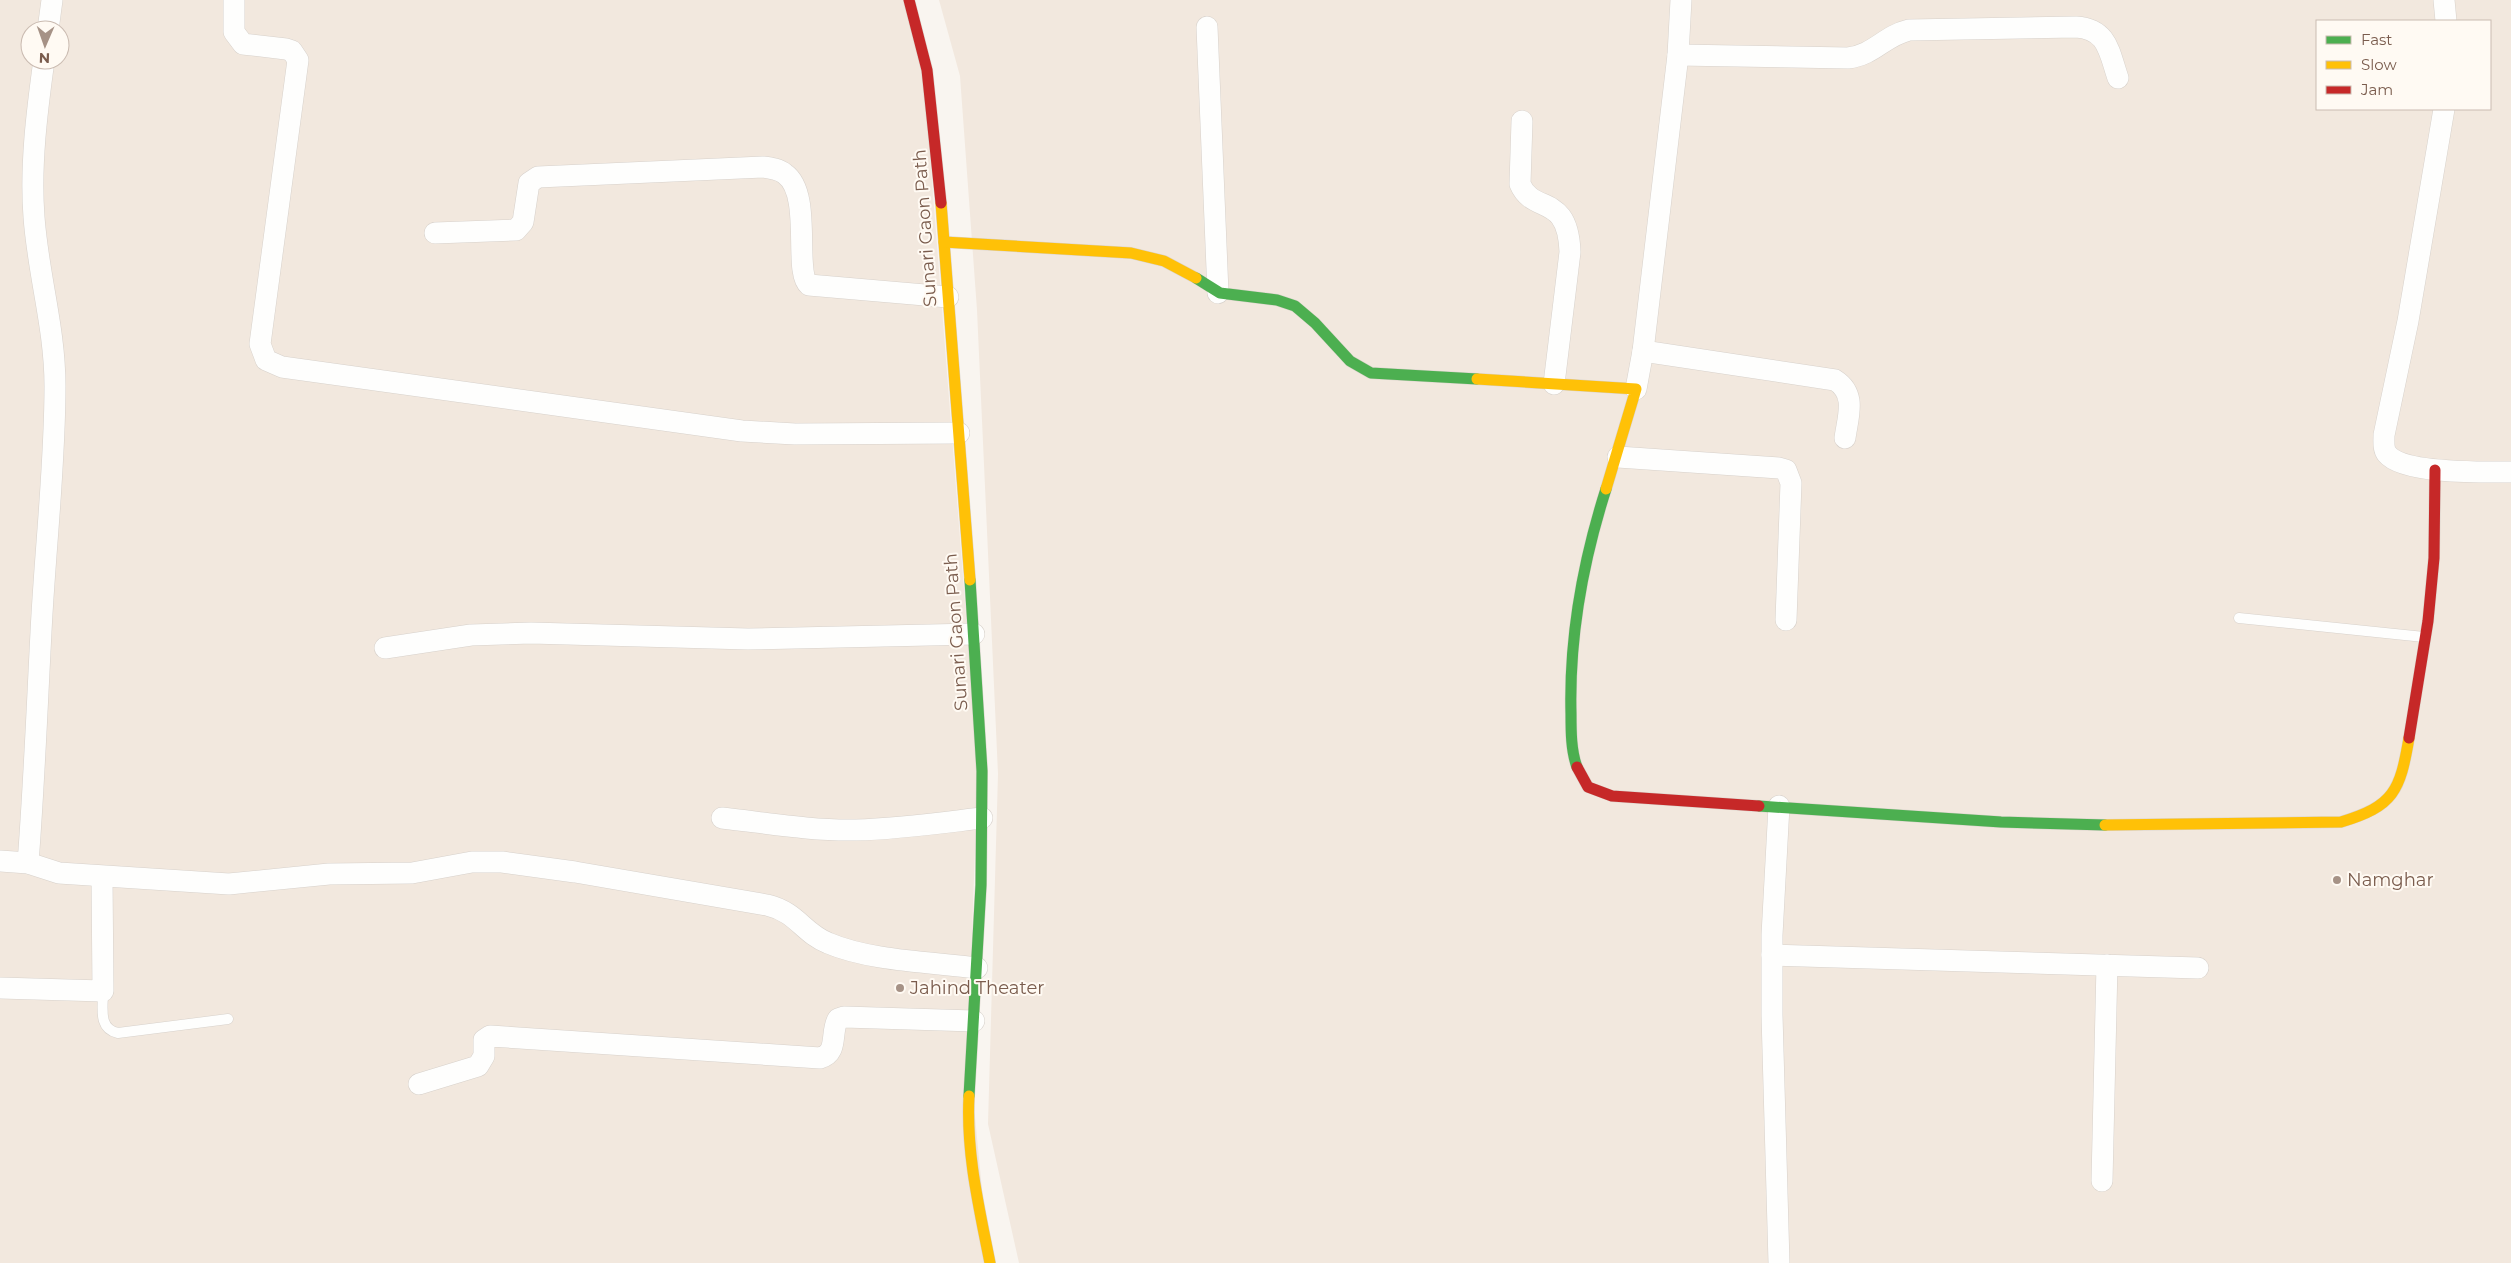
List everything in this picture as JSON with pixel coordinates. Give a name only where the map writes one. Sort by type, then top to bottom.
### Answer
[{"type":"street","points":[[49,20],[52,0]]},
{"type":"street","points":[[234,0],[234,32],[243,44],[286,49],[292,51],[298,60],[260,344],[266,360],[282,367],[742,431],[795,434],[959,433]]},
{"type":"street","name":"Sunari Gaon Path","points":[[909,0],[919,36],[932,98],[974,634],[982,818],[977,968],[968,1123],[969,1156],[990,1263]]},
{"type":"street","points":[[1680,0],[1678,55],[1643,351],[1636,389],[1618,457],[1593,532],[1580,597],[1570,685],[1574,753],[1578,770],[1585,785],[1599,793],[2001,822],[2122,826],[2341,822],[2364,815],[2381,806],[2395,789],[2404,766],[2426,637],[2434,558],[2435,470]]},
{"type":"street","points":[[2444,0],[2446,20]]},
{"type":"street","points":[[1678,55],[1862,57],[1895,34],[1909,30],[2076,26],[2088,27],[2099,32],[2118,78]]},
{"type":"street","points":[[1207,27],[1218,293]]},
{"type":"street","points":[[28,863],[38,726],[41,631],[49,527],[55,386],[50,319],[34,218],[34,164],[43,70]]},
{"type":"street","points":[[2444,110],[2409,312],[2384,435],[2387,454],[2397,462],[2435,470],[2511,472]]},
{"type":"street","points":[[1522,121],[1520,184],[1523,191],[1557,211],[1565,221],[1569,237],[1570,252],[1554,384]]},
{"type":"street","points":[[435,233],[510,231],[520,228],[529,183],[538,177],[763,167],[778,170],[787,175],[794,184],[803,231],[804,277],[809,285],[948,297]]},
{"type":"street","points":[[944,242],[1146,255],[1162,258],[1175,264],[1218,293],[1266,298],[1293,305],[1311,318],[1348,361],[1359,369],[1371,373],[1636,389]]},
{"type":"street","points":[[1643,351],[1835,380],[1845,386],[1849,396],[1845,438]]},
{"type":"street","points":[[1618,457],[1786,470],[1791,483],[1786,620]]},
{"type":"street","points":[[385,648],[429,640],[481,634],[531,633],[748,639],[974,634]]},
{"type":"street","points":[[1779,1263],[1772,1072],[1772,955],[1780,806]]},
{"type":"street","points":[[722,818],[800,827],[855,830],[907,827],[982,818]]},
{"type":"street","points":[[0,861],[28,863],[59,872],[102,877],[229,884],[329,874],[412,873],[472,862],[502,862],[575,872],[767,905],[789,913],[810,934],[845,950],[977,968]]},
{"type":"street","points":[[0,988],[102,991],[102,877]]},
{"type":"street","points":[[1772,955],[2198,968]]},
{"type":"street","points":[[2102,1181],[2107,965]]},
{"type":"street","points":[[419,1084],[478,1066],[484,1056],[484,1040],[490,1036],[820,1058],[832,1050],[835,1024],[838,1019],[844,1017],[974,1021]]},
{"type":"lane","points":[[2239,618],[2426,637]]},
{"type":"lane","points":[[102,991],[105,1026],[110,1031],[118,1033],[228,1019]]},
{"type":"shaded area","points":[[0,0],[905,0],[924,79],[978,768],[968,1043],[989,1263],[0,1263]]},
{"type":"shaded area","points":[[939,0],[2511,0],[2511,1263],[1019,1263],[988,1124],[998,774],[977,310],[960,76]]},
{"type":"traffic: fast","points":[[1196,278],[1220,293],[1277,300],[1295,306],[1315,323],[1350,361],[1371,373],[1477,379]]},
{"type":"traffic: fast","points":[[1577,767],[1572,748],[1571,727],[1572,657],[1575,628],[1584,572],[1606,489]]},
{"type":"traffic: fast","points":[[969,1096],[981,885],[982,771],[970,580]]},
{"type":"traffic: fast","points":[[1759,806],[2001,822],[2105,825]]},
{"type":"traffic: slow","points":[[941,203],[970,580]]},
{"type":"traffic: slow","points":[[944,242],[1131,253],[1164,261],[1196,278]]},
{"type":"traffic: slow","points":[[1477,379],[1636,389],[1606,489]]},
{"type":"traffic: slow","points":[[2105,825],[2341,822],[2373,810],[2392,794],[2398,784],[2402,771],[2409,738]]},
{"type":"traffic: slow","points":[[969,1096],[971,1159],[990,1263]]},
{"type":"traffic: jam","points":[[909,0],[927,70],[941,203]]},
{"type":"traffic: jam","points":[[2409,738],[2428,621],[2434,558],[2435,470]]},
{"type":"traffic: jam","points":[[1577,767],[1588,787],[1612,796],[1759,806]]},
{"type":"place","name":"Namghar","points":[[2337,880]]},
{"type":"place","name":"Jahind Theater","points":[[900,988]]}]
